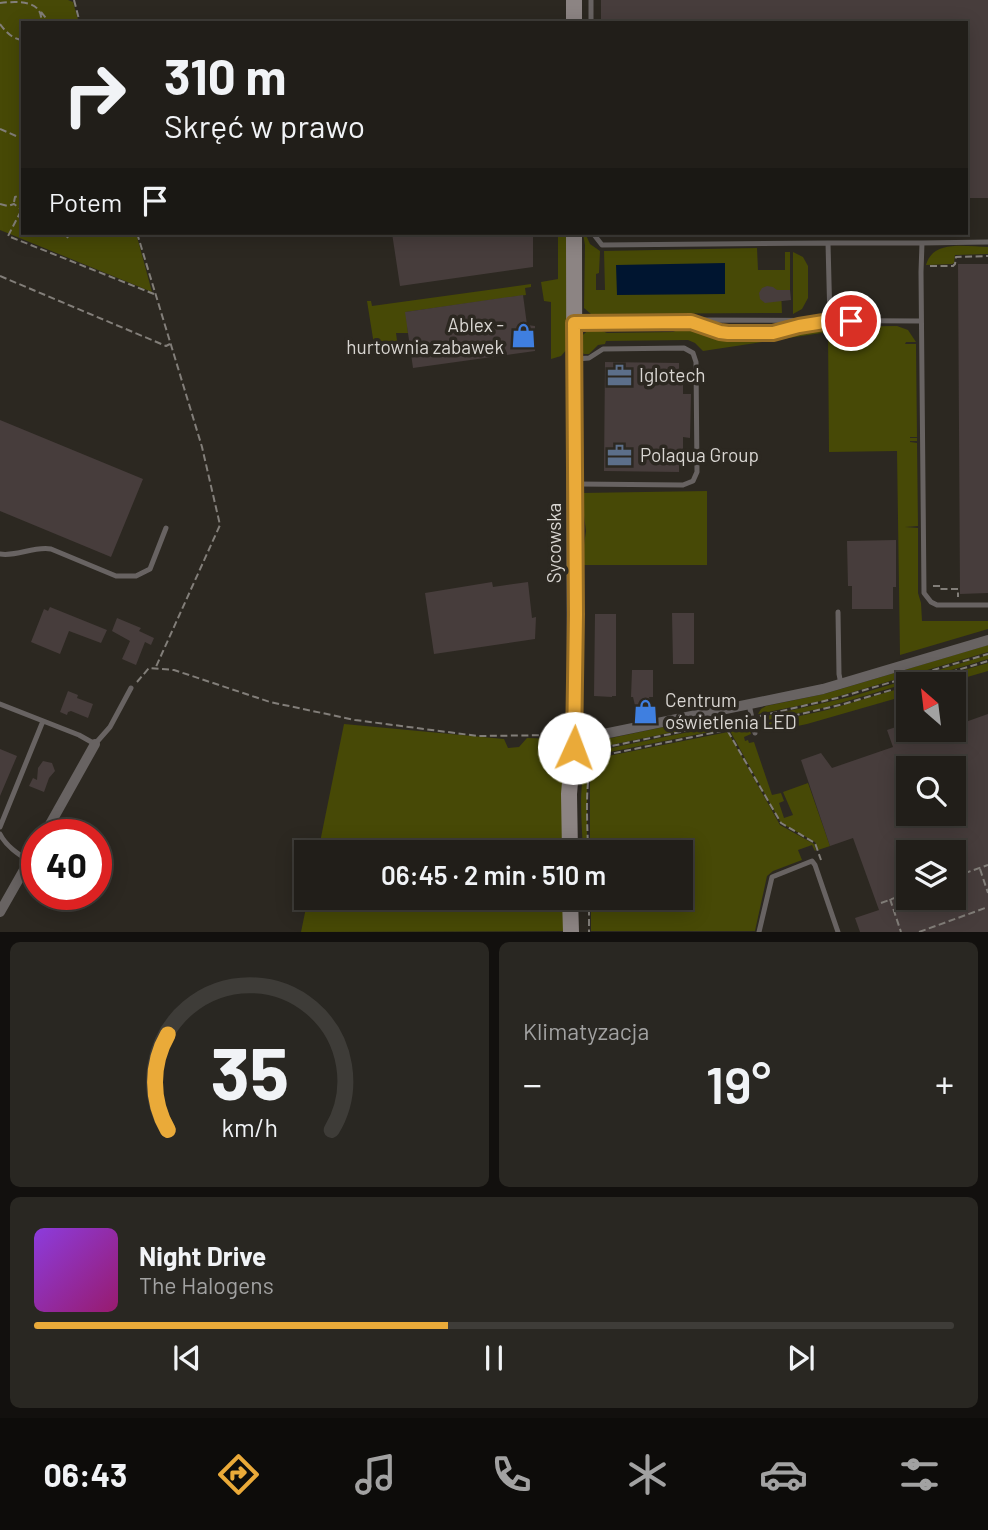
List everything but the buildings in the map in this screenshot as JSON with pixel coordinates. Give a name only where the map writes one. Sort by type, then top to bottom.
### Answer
[{"type":"street","points":[[574,0],[574,21]]},
{"type":"street","name":"Sycowska","points":[[569,840],[569,794],[575,736],[575,235]]},
{"type":"street","points":[[575,736],[593,737],[841,684],[988,640]]},
{"type":"street","points":[[53,819],[95,744]]},
{"type":"street","points":[[0,912],[21,875]]},
{"type":"street","points":[[570,910],[571,932]]},
{"type":"lane","points":[[591,0],[591,21]]},
{"type":"lane","points":[[595,235],[602,245],[988,242]]},
{"type":"lane","points":[[828,243],[830,321]]},
{"type":"lane","points":[[922,243],[924,593],[937,605],[988,605]]},
{"type":"lane","points":[[574,323],[811,319],[921,321]]},
{"type":"lane","points":[[691,322],[720,332],[773,333],[830,321]]},
{"type":"lane","points":[[574,359],[589,358],[603,349],[684,348],[693,353],[696,362],[697,472],[693,481],[683,485],[574,484]]},
{"type":"lane","points":[[0,554],[7,555],[41,547],[116,576],[136,576],[150,569],[166,527]]},
{"type":"lane","points":[[838,612],[841,684]]},
{"type":"lane","points":[[0,704],[95,744],[110,727],[131,688]]},
{"type":"lane","points":[[749,705],[755,733]]},
{"type":"lane","points":[[0,827],[43,721]]},
{"type":"lane","points":[[0,834],[21,855]]},
{"type":"lane","points":[[759,932],[772,877],[812,861],[838,932]]},
{"type":"path","points":[[0,3],[24,0],[33,3],[48,21]]},
{"type":"path","points":[[74,0],[79,21]]},
{"type":"path","points":[[41,11],[42,21]]},
{"type":"path","points":[[0,24],[7,33],[21,41]]},
{"type":"path","points":[[0,130],[21,138]]},
{"type":"path","points":[[14,204],[15,197],[21,195]]},
{"type":"path","points":[[0,204],[14,204]]},
{"type":"path","points":[[14,204],[21,210]]},
{"type":"path","points":[[21,213],[8,236],[155,294]]},
{"type":"path","points":[[138,235],[202,447],[220,525],[155,669]]},
{"type":"path","points":[[927,267],[953,266],[956,257],[988,256]]},
{"type":"path","points":[[0,276],[166,345],[172,344]]},
{"type":"path","points":[[929,583],[932,586],[940,586],[940,589],[958,589],[958,599]]},
{"type":"path","points":[[950,672],[988,661]]},
{"type":"path","points":[[131,688],[149,668],[174,670],[270,702],[355,720],[478,736],[575,736]]},
{"type":"path","points":[[588,840],[587,802],[593,759],[833,707],[896,688]]},
{"type":"path","points":[[725,721],[781,823],[815,843],[822,862]]},
{"type":"path","points":[[966,873],[988,865]]},
{"type":"path","points":[[980,868],[988,893]]},
{"type":"path","points":[[881,903],[896,898]]},
{"type":"path","points":[[890,900],[901,932]]},
{"type":"path","points":[[919,932],[988,907]]},
{"type":"path","points":[[589,910],[589,932]]},
{"type":"shaded area","points":[[0,0],[68,0],[73,2],[78,21],[21,21],[21,235],[137,235],[152,292],[0,230]]},
{"type":"shaded area","points":[[558,235],[567,235],[568,348],[561,356],[551,359],[551,302],[544,301],[541,282],[558,279]]},
{"type":"shaded area","points":[[583,235],[600,251],[596,290],[605,290],[604,251],[757,248],[758,270],[785,270],[785,252],[790,252],[790,290],[781,291],[782,313],[591,314],[584,308]]},
{"type":"shaded area","points":[[988,247],[988,254],[955,255],[952,264],[926,265],[936,251],[943,248]]},
{"type":"shaded area","points":[[793,252],[803,257],[808,266],[808,298],[802,309],[793,314]]},
{"type":"shaded area","points":[[531,284],[531,287],[525,288],[526,295],[406,312],[408,333],[396,333],[398,348],[375,351],[367,301],[371,301],[372,306]]},
{"type":"shaded area","points":[[897,326],[908,330],[916,342],[905,344],[916,344],[917,437],[910,438],[917,438],[917,441],[910,442],[917,443],[918,526],[905,527],[918,528],[918,593],[922,621],[988,621],[988,629],[900,655],[897,451],[829,452],[828,332],[703,351],[688,340],[606,341],[589,354],[584,354],[579,340],[585,333],[595,329],[607,333],[673,332],[692,328],[720,336],[773,337],[811,327]]},
{"type":"shaded area","points":[[707,491],[707,565],[581,565],[586,531],[581,493]]},
{"type":"shaded area","points":[[988,645],[988,652],[920,672],[898,672]]},
{"type":"shaded area","points":[[988,655],[988,659],[944,672],[932,672]]},
{"type":"shaded area","points":[[988,663],[988,671],[966,677],[966,672],[957,672]]},
{"type":"shaded area","points":[[896,672],[896,679],[826,700],[758,714],[766,706],[824,694]]},
{"type":"shaded area","points":[[896,683],[896,686],[827,707],[761,720],[762,717],[850,697]]},
{"type":"shaded area","points":[[896,690],[896,698],[807,724],[769,732],[759,725],[827,710]]},
{"type":"shaded area","points":[[712,722],[601,747],[597,741],[678,724]]},
{"type":"shaded area","points":[[344,724],[504,739],[508,748],[519,747],[527,738],[559,739],[564,744],[564,840],[320,840]]},
{"type":"shaded area","points":[[723,725],[724,729],[600,754],[601,750]]},
{"type":"shaded area","points":[[749,727],[751,734],[744,737],[745,741],[754,742],[772,795],[781,793],[784,801],[779,803],[784,818],[793,815],[783,792],[808,783],[830,846],[818,850],[815,842],[781,823],[730,731]]},
{"type":"shaded area","points":[[728,732],[780,825],[814,844],[816,850],[812,845],[798,850],[802,860],[767,876],[755,931],[591,931],[591,910],[693,910],[693,840],[590,840],[590,783],[593,762],[598,758]]},
{"type":"shaded area","points":[[586,762],[589,763],[587,840],[582,840],[581,818]]},
{"type":"shaded area","points":[[306,910],[564,910],[565,931],[301,932]]},
{"type":"water","points":[[725,263],[725,294],[617,295],[616,265]]},
{"type":"place","name":"Ablex - hurtownia zabawek","points":[[524,336]]},
{"type":"place","name":"Iglotech","points":[[619,375]]},
{"type":"place","name":"Polaqua Group","points":[[620,455]]},
{"type":"place","name":"Centrum oświetlenia LED","points":[[645,711]]},
{"type":"route","points":[[574,748],[574,323],[691,322],[720,332],[773,333],[830,321],[851,321]]}]
